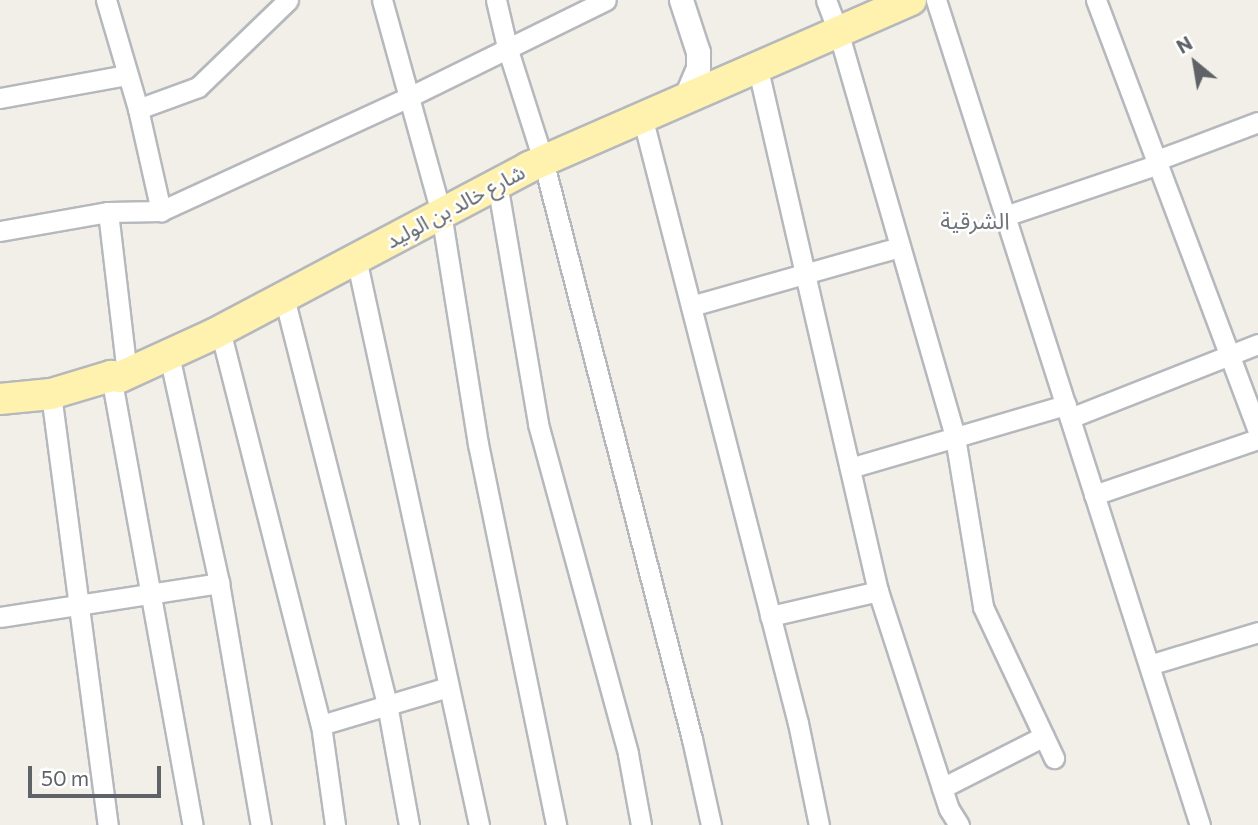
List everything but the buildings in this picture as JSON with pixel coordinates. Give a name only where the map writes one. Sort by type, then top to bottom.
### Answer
[{"type":"main road","name":"شارع خالد بن الوليد","points":[[0,399],[51,394],[119,375],[169,355],[543,160],[838,31],[892,4]]},
{"type":"street","points":[[106,0],[138,109],[161,211]]},
{"type":"street","points":[[138,109],[198,87],[288,0]]},
{"type":"street","points":[[382,0],[411,96],[441,213],[478,444],[556,825]]},
{"type":"street","points":[[496,0],[507,47],[543,160],[688,725],[711,825]]},
{"type":"street","points":[[0,231],[108,212],[161,211],[411,96],[606,0]]},
{"type":"street","points":[[681,0],[698,52],[696,75],[686,96]]},
{"type":"street","points":[[826,0],[838,31],[955,437],[983,607],[1054,758]]},
{"type":"street","points":[[936,0],[1200,825]]},
{"type":"street","points":[[1096,0],[1232,355],[1258,430]]},
{"type":"street","points":[[757,65],[878,591],[942,788],[959,825]]},
{"type":"street","points":[[0,98],[126,75]]},
{"type":"street","points":[[642,116],[798,723],[819,825]]},
{"type":"street","points":[[1005,216],[1258,124]]},
{"type":"street","points":[[497,183],[538,424],[628,754],[641,825]]},
{"type":"street","points":[[108,212],[119,375],[151,593],[193,825]]},
{"type":"street","points":[[691,306],[900,247]]},
{"type":"street","points":[[356,258],[479,825]]},
{"type":"street","points":[[284,297],[387,704],[409,825]]},
{"type":"street","points":[[220,330],[321,725],[335,825]]},
{"type":"street","points":[[849,468],[955,437],[1068,412],[1258,344]]},
{"type":"street","points":[[169,355],[219,583],[261,825]]},
{"type":"street","points":[[51,394],[108,825]]},
{"type":"street","points":[[1094,495],[1258,439]]},
{"type":"street","points":[[0,617],[219,583]]},
{"type":"street","points":[[770,616],[878,591]]},
{"type":"street","points":[[1149,666],[1258,632]]},
{"type":"street","points":[[321,725],[448,687]]},
{"type":"street","points":[[942,788],[1044,736]]},
{"type":"district","name":"الشرقية","points":[[975,220]]}]
